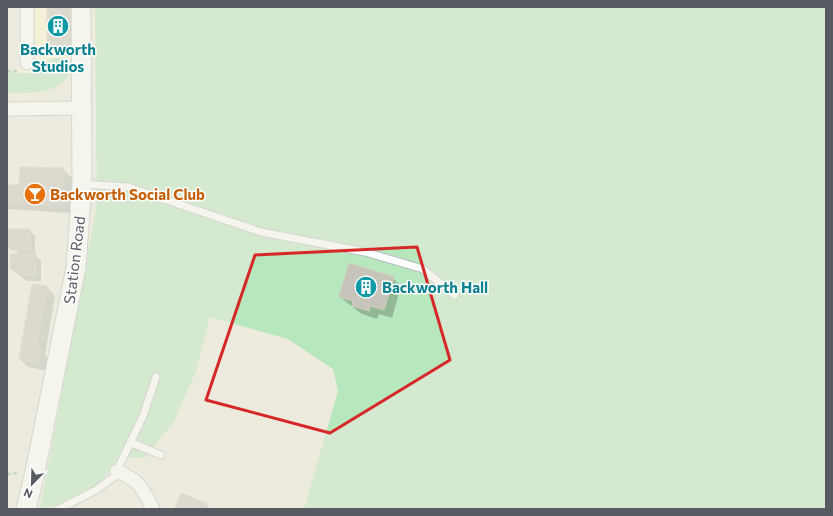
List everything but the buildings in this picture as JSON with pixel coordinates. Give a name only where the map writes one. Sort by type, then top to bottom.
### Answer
[{"type":"main road","name":"Station Road","points":[[26,509],[35,472],[76,267],[82,184],[81,7]]},
{"type":"street","points":[[27,7],[27,64]]},
{"type":"street","points":[[7,109],[82,108]]},
{"type":"street","points":[[117,471],[134,478],[142,487],[153,509]]},
{"type":"lane","points":[[82,184],[128,187],[261,232],[365,252],[423,269],[455,295]]},
{"type":"lane","points":[[59,509],[96,490],[114,477],[132,443],[156,376]]},
{"type":"lane","points":[[132,443],[161,455]]},
{"type":"highlighted area","points":[[417,247],[450,360],[330,433],[206,400],[255,255]]},
{"type":"shaded area","points":[[19,7],[70,7],[70,73],[20,74]]},
{"type":"green space","points":[[95,7],[826,7],[826,509],[304,509],[338,391],[333,369],[288,339],[210,317],[196,371],[175,420],[145,458],[120,457],[90,498],[40,509],[97,204]]},
{"type":"green space","points":[[52,58],[62,58],[67,63],[70,73],[58,86],[42,91],[7,93],[7,73],[39,73],[47,61]]},
{"type":"place","name":"Backworth Studios","points":[[58,26]]},
{"type":"place","name":"Backworth Social Club","points":[[35,194]]},
{"type":"place","name":"Backworth Hall","points":[[366,287]]}]
